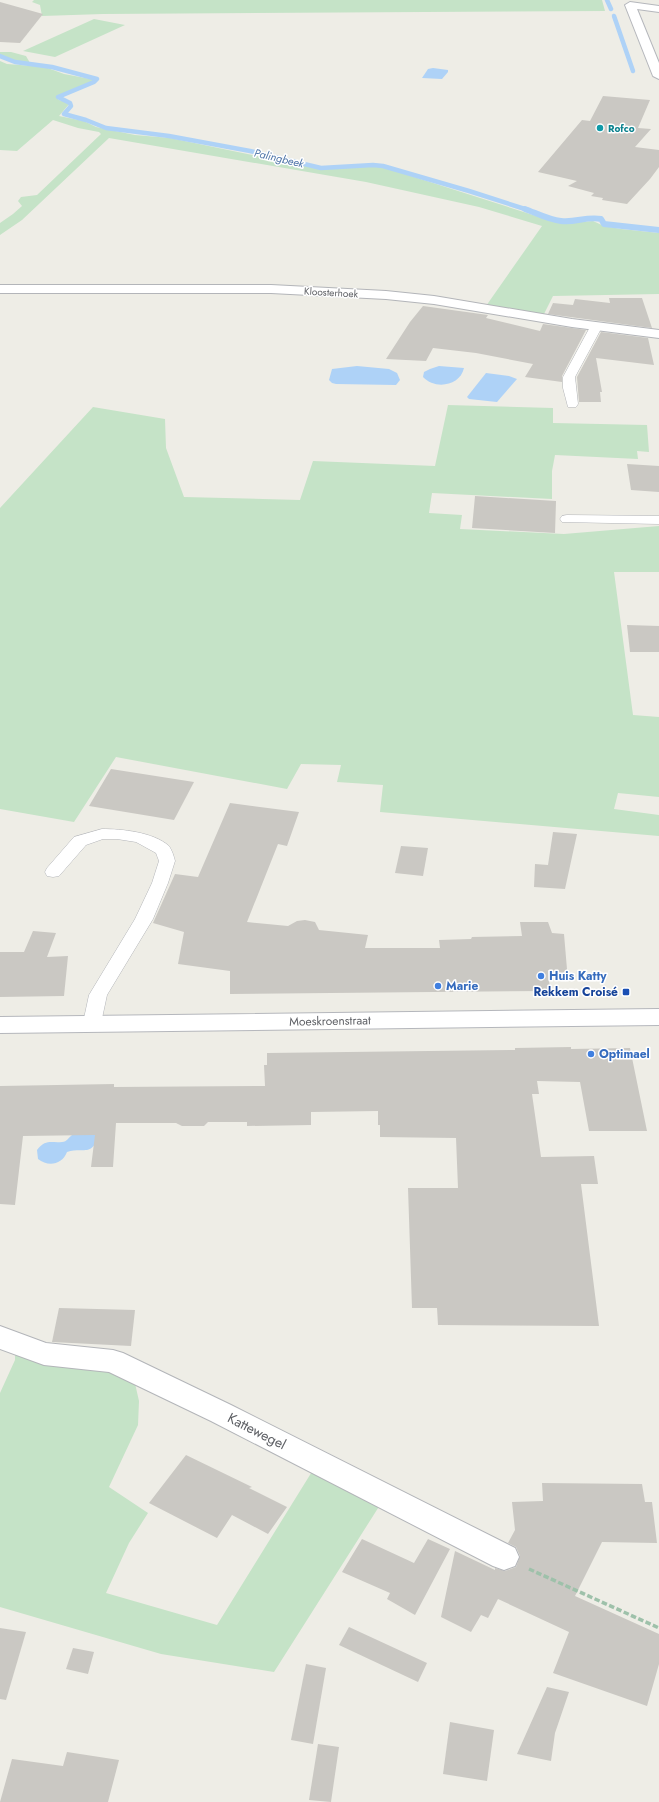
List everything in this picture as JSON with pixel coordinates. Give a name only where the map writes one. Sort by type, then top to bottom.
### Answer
[{"type":"street","points":[[630,5],[659,3]]},
{"type":"street","points":[[630,5],[659,9]]},
{"type":"street","points":[[630,5],[659,76]]},
{"type":"street","name":"Kloosterhoek","points":[[0,289],[272,289],[378,294],[434,300],[596,327],[659,334]]},
{"type":"street","name":"Moeskroenstraat","points":[[0,1025],[659,1017]]},
{"type":"street","name":"Kattewegel","points":[[0,1337],[44,1354],[113,1361],[221,1413],[504,1557]]},
{"type":"lane","points":[[572,404],[568,388],[569,377],[596,327]]},
{"type":"lane","points":[[567,519],[659,520]]},
{"type":"lane","points":[[53,872],[80,841],[102,834],[117,834],[141,838],[163,850],[167,861],[160,883],[144,919],[98,995],[92,1023]]},
{"type":"path","points":[[504,1557],[659,1628]]},
{"type":"green space","points":[[34,0],[602,0],[605,11],[103,14],[42,16],[40,5],[32,2]]},
{"type":"green space","points":[[94,19],[125,25],[55,57],[23,51]]},
{"type":"green space","points":[[0,52],[11,52],[26,56],[30,63],[16,64],[0,57]]},
{"type":"green space","points":[[0,61],[7,64],[45,67],[64,74],[96,80],[56,97],[59,100],[70,103],[59,116],[84,121],[96,127],[135,135],[170,138],[321,169],[362,167],[386,168],[552,221],[567,223],[593,221],[604,226],[659,233],[659,294],[553,296],[543,316],[486,306],[542,226],[479,207],[366,182],[109,138],[22,220],[0,235],[0,223],[22,206],[18,201],[21,197],[37,195],[101,134],[99,132],[78,128],[53,120],[17,151],[0,150]]},
{"type":"green space","points":[[448,405],[553,408],[553,423],[647,425],[649,452],[637,451],[638,459],[555,455],[552,471],[552,499],[432,493],[429,513],[462,515],[460,529],[564,534],[659,526],[659,572],[614,572],[633,715],[659,717],[659,797],[618,793],[614,809],[659,815],[659,836],[380,812],[383,785],[337,782],[341,765],[301,764],[287,789],[116,757],[74,822],[0,809],[0,508],[93,407],[165,419],[166,448],[184,497],[300,500],[313,461],[435,466]]},
{"type":"green space","points":[[15,1355],[82,1365],[134,1379],[139,1401],[138,1425],[109,1487],[148,1513],[129,1543],[106,1593],[217,1625],[313,1470],[380,1505],[274,1672],[161,1654],[0,1607],[0,1393],[15,1360]]},
{"type":"water","points":[[433,68],[448,70],[448,72],[442,79],[422,78],[428,69]]},
{"type":"water","points":[[357,366],[389,369],[397,373],[400,380],[396,385],[336,384],[329,380],[332,369]]},
{"type":"water","points":[[439,366],[464,368],[458,379],[446,384],[434,384],[423,377],[424,372]]},
{"type":"water","points":[[486,373],[509,376],[517,379],[497,402],[469,399],[467,397]]},
{"type":"water","points":[[91,1132],[98,1137],[93,1147],[86,1150],[67,1152],[62,1160],[50,1164],[42,1162],[38,1159],[37,1150],[43,1144],[48,1142],[64,1142],[72,1135]]},
{"type":"building","points":[[0,2],[43,14],[20,43],[0,42]]},
{"type":"building","points":[[603,96],[650,100],[638,128],[651,129],[635,147],[659,150],[659,167],[627,204],[602,200],[603,198],[591,196],[594,193],[568,186],[577,181],[538,172],[582,120],[590,121]]},
{"type":"building","points":[[609,298],[642,298],[652,328],[548,314],[553,303],[573,305],[575,299],[610,303]]},
{"type":"building","points":[[423,306],[488,315],[486,318],[540,331],[543,324],[586,330],[562,376],[562,382],[525,377],[533,364],[476,353],[433,348],[426,361],[386,359],[410,322]]},
{"type":"building","points":[[601,332],[648,338],[654,365],[596,358],[602,392],[600,392],[601,402],[579,402],[577,377]]},
{"type":"building","points":[[627,464],[659,466],[659,492],[631,490]]},
{"type":"building","points":[[475,496],[556,501],[555,533],[472,528]]},
{"type":"building","points":[[627,625],[659,626],[659,652],[630,652]]},
{"type":"building","points":[[111,769],[194,782],[174,820],[89,806]]},
{"type":"building","points":[[230,803],[299,812],[287,846],[278,844],[247,922],[288,926],[297,921],[305,920],[315,922],[319,930],[368,935],[365,948],[440,948],[439,940],[471,939],[472,937],[522,936],[520,922],[548,922],[552,933],[564,934],[568,981],[548,970],[550,990],[546,991],[230,994],[230,971],[178,964],[184,932],[153,923],[175,874],[198,877]]},
{"type":"building","points":[[553,832],[577,834],[565,889],[534,887],[535,864],[548,865]]},
{"type":"building","points":[[401,846],[428,848],[423,876],[395,873]]},
{"type":"building","points":[[33,931],[56,933],[47,957],[68,956],[64,996],[0,997],[0,952],[24,952]]},
{"type":"building","points":[[571,1047],[571,1049],[630,1048],[647,1131],[589,1131],[580,1082],[537,1081],[539,1094],[532,1094],[541,1157],[594,1156],[598,1184],[581,1184],[599,1326],[438,1325],[437,1308],[412,1308],[408,1188],[458,1188],[456,1138],[380,1137],[378,1111],[311,1112],[311,1125],[247,1126],[247,1122],[208,1122],[204,1126],[182,1126],[176,1123],[116,1123],[113,1167],[91,1167],[95,1135],[23,1136],[15,1205],[0,1204],[0,1086],[114,1084],[114,1087],[265,1086],[264,1065],[267,1065],[267,1053],[515,1050],[515,1048]]},
{"type":"building","points":[[59,1308],[135,1310],[131,1346],[52,1342]]},
{"type":"building","points":[[186,1455],[252,1487],[249,1488],[287,1507],[268,1534],[232,1515],[217,1538],[149,1503]]},
{"type":"building","points":[[542,1483],[642,1484],[645,1502],[652,1502],[657,1543],[602,1542],[575,1596],[659,1634],[659,1664],[647,1706],[553,1673],[569,1632],[498,1599],[488,1618],[481,1615],[471,1632],[441,1617],[455,1551],[495,1570],[495,1568],[505,1571],[516,1567],[520,1556],[516,1547],[508,1543],[515,1530],[512,1502],[543,1501]]},
{"type":"building","points":[[362,1539],[414,1563],[428,1539],[450,1549],[415,1615],[387,1599],[390,1593],[342,1572]]},
{"type":"building","points":[[349,1627],[427,1663],[418,1682],[339,1645]]},
{"type":"building","points":[[0,1628],[26,1632],[6,1700],[0,1699]]},
{"type":"building","points":[[73,1648],[94,1652],[88,1674],[66,1669]]},
{"type":"building","points":[[306,1664],[326,1668],[313,1744],[291,1740]]},
{"type":"building","points":[[547,1687],[569,1692],[555,1733],[551,1761],[517,1754]]},
{"type":"building","points":[[450,1722],[494,1730],[487,1781],[443,1774]]},
{"type":"building","points":[[318,1744],[339,1747],[331,1802],[309,1800]]},
{"type":"building","points":[[67,1752],[119,1760],[108,1802],[0,1802],[12,1759],[63,1766]]},
{"type":"waterway","points":[[607,0],[611,9]]},
{"type":"waterway","points":[[614,16],[633,71]]},
{"type":"waterway","name":"Palingbeek","points":[[0,56],[15,62],[52,67],[97,79],[94,82],[58,97],[70,103],[71,106],[64,114],[86,120],[106,128],[169,136],[250,151],[321,168],[373,165],[383,166],[525,209]]},
{"type":"waterway","name":"Palingbeek","points":[[525,209],[556,220],[571,221],[596,218],[601,219],[604,224],[659,230]]},
{"type":"place","name":"Rofco","points":[[600,128]]},
{"type":"place","name":"Huis Katty","points":[[541,976]]},
{"type":"place","name":"Marie","points":[[438,986]]},
{"type":"place","name":"Rekkem Croisé","points":[[626,992]]},
{"type":"place","name":"Optimael","points":[[591,1054]]}]
